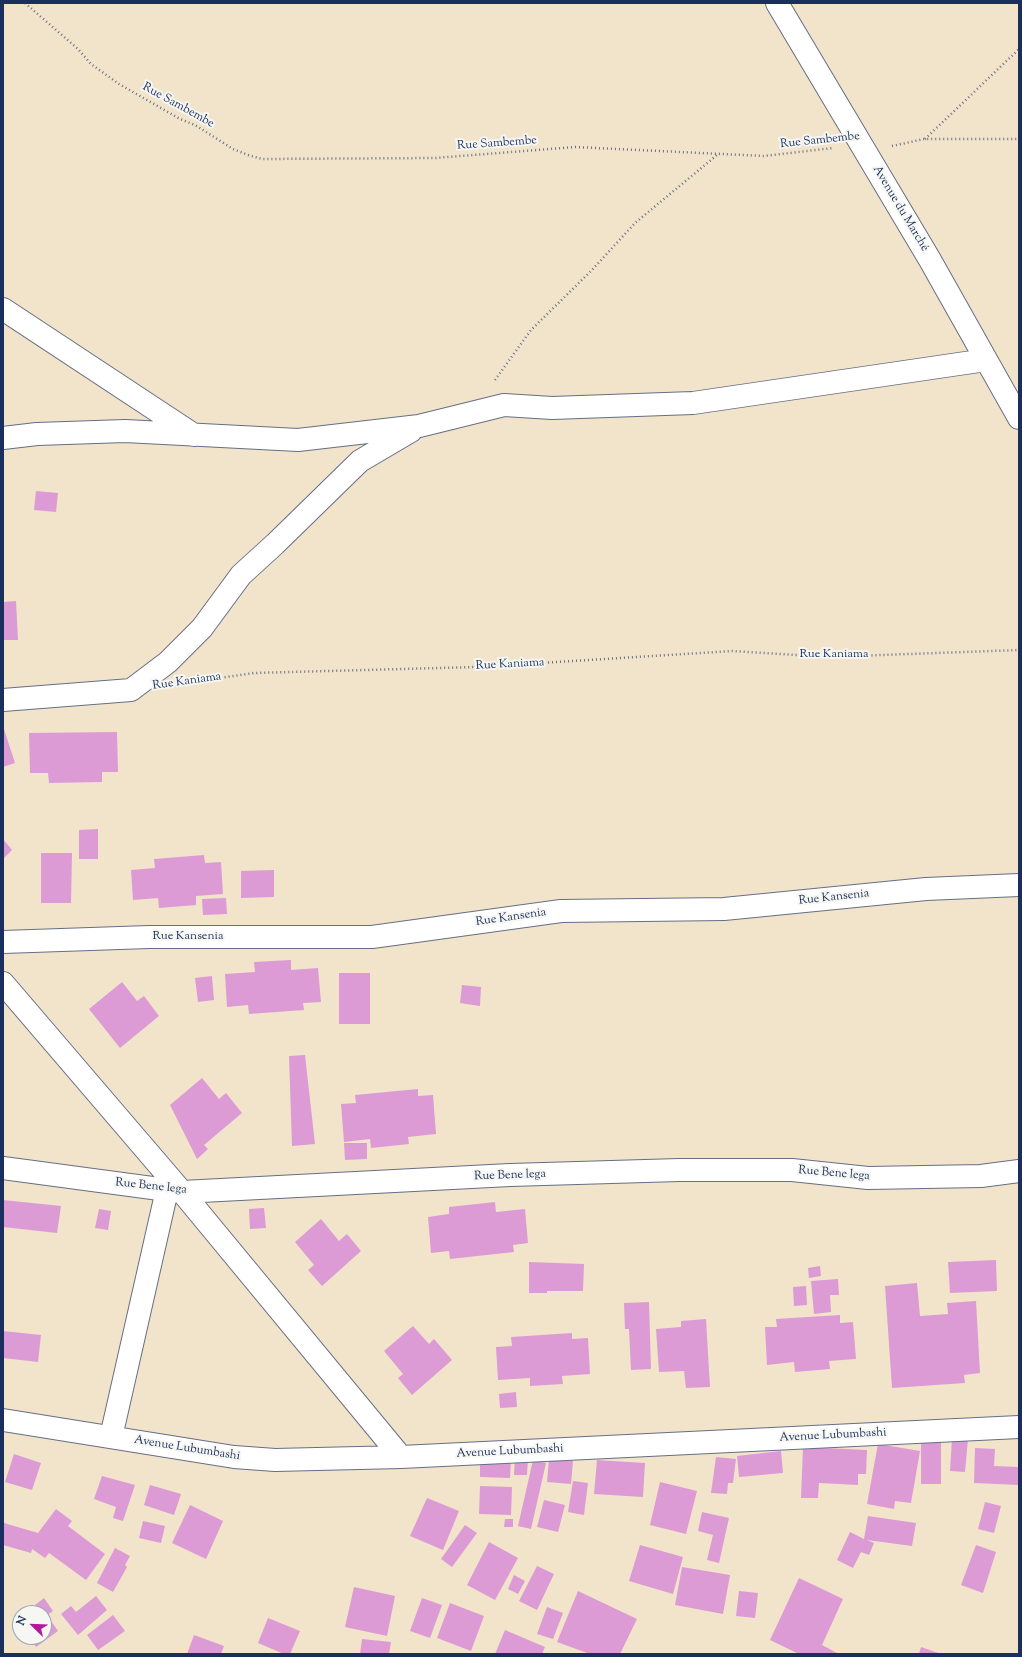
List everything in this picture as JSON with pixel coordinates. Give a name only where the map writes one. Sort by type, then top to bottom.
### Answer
[{"type":"street","name":"Avenue du Marché","points":[[777,3],[860,145],[918,240],[1019,418]]},
{"type":"street","points":[[3,308],[195,436]]},
{"type":"street","points":[[3,438],[37,434],[125,431],[195,436],[298,440],[419,426],[504,405],[552,408],[693,403],[986,360]]},
{"type":"street","points":[[3,700],[131,690],[168,662],[202,628],[241,575],[360,461],[419,426]]},
{"type":"street","name":"Rue Kansenia","points":[[3,942],[149,937],[372,937],[561,911],[724,909],[926,889],[1019,885]]},
{"type":"street","points":[[3,983],[174,1191],[401,1457]]},
{"type":"street","name":"Rue Bene lega","points":[[3,1168],[174,1191],[510,1175],[679,1170],[792,1170],[868,1178],[981,1176],[1019,1171]]},
{"type":"street","points":[[111,1437],[174,1191]]},
{"type":"street","name":"Avenue Lubumbashi","points":[[3,1420],[234,1457],[274,1460],[401,1457],[1019,1427]]},
{"type":"path","name":"Rue Sambembe","points":[[25,3],[62,34],[91,64],[119,84],[180,119],[195,125],[233,149],[262,159],[435,158],[575,147],[764,156],[860,145],[892,146],[924,139],[1019,139]]},
{"type":"path","points":[[924,139],[1019,49]]},
{"type":"path","points":[[492,384],[531,330],[592,270],[635,223],[718,155]]},
{"type":"path","name":"Rue Kaniama","points":[[185,683],[254,673],[476,667],[732,651],[827,657],[1019,650]]},
{"type":"building","points":[[36,491],[58,493],[56,512],[34,510]]},
{"type":"building","points":[[16,601],[18,640],[3,640],[3,602]]},
{"type":"building","points":[[3,726],[15,763],[3,767]]},
{"type":"building","points":[[117,732],[118,772],[102,772],[102,782],[49,783],[48,773],[30,773],[29,733]]},
{"type":"building","points":[[98,829],[98,859],[79,859],[79,830]]},
{"type":"building","points":[[3,839],[12,850],[3,859]]},
{"type":"building","points":[[41,853],[72,853],[71,903],[41,903]]},
{"type":"building","points":[[204,855],[205,863],[221,862],[223,894],[196,896],[196,905],[159,908],[158,898],[133,900],[131,870],[155,868],[154,859]]},
{"type":"building","points":[[274,870],[274,897],[241,898],[241,871]]},
{"type":"building","points":[[226,898],[227,914],[203,915],[202,899]]},
{"type":"building","points":[[291,960],[291,970],[318,968],[321,1002],[303,1003],[304,1010],[249,1014],[248,1005],[227,1007],[225,974],[255,972],[254,962]]},
{"type":"building","points":[[339,973],[370,973],[370,1024],[339,1024]]},
{"type":"building","points":[[212,976],[214,1000],[198,1002],[195,978]]},
{"type":"building","points":[[122,982],[137,1001],[144,996],[159,1016],[120,1048],[89,1009]]},
{"type":"building","points":[[462,985],[481,987],[480,1006],[460,1003]]},
{"type":"building","points":[[305,1055],[315,1144],[292,1146],[289,1056]]},
{"type":"building","points":[[202,1078],[219,1099],[226,1093],[242,1113],[204,1145],[208,1149],[197,1159],[170,1105]]},
{"type":"building","points":[[418,1089],[418,1096],[433,1095],[436,1134],[408,1137],[409,1144],[371,1148],[370,1139],[344,1142],[341,1104],[356,1103],[355,1095]]},
{"type":"building","points":[[344,1143],[367,1143],[367,1159],[345,1160]]},
{"type":"building","points":[[3,1200],[61,1206],[57,1233],[3,1227]]},
{"type":"building","points":[[495,1202],[496,1212],[525,1209],[528,1243],[513,1245],[514,1252],[450,1259],[449,1251],[431,1253],[428,1217],[449,1214],[449,1207]]},
{"type":"building","points":[[264,1208],[266,1228],[250,1229],[249,1209]]},
{"type":"building","points":[[99,1209],[111,1211],[108,1230],[95,1228]]},
{"type":"building","points":[[321,1219],[339,1241],[347,1234],[361,1251],[322,1286],[308,1270],[314,1265],[295,1242]]},
{"type":"building","points":[[996,1260],[997,1291],[950,1293],[948,1262]]},
{"type":"building","points":[[529,1262],[584,1264],[583,1291],[547,1291],[547,1293],[529,1293]]},
{"type":"building","points":[[820,1266],[821,1276],[809,1278],[808,1268]]},
{"type":"building","points":[[838,1279],[839,1295],[830,1295],[831,1312],[814,1314],[811,1281]]},
{"type":"building","points":[[917,1283],[920,1316],[948,1314],[947,1303],[976,1301],[980,1373],[964,1375],[965,1383],[892,1388],[885,1286]]},
{"type":"building","points":[[806,1286],[807,1305],[794,1306],[793,1287]]},
{"type":"building","points":[[649,1302],[651,1369],[631,1370],[629,1329],[625,1329],[624,1303]]},
{"type":"building","points":[[840,1315],[840,1323],[853,1322],[856,1359],[829,1361],[830,1369],[795,1372],[794,1362],[767,1365],[765,1327],[777,1327],[776,1319]]},
{"type":"building","points":[[706,1319],[710,1387],[686,1388],[684,1371],[659,1372],[656,1329],[681,1327],[681,1321]]},
{"type":"building","points":[[413,1326],[429,1344],[434,1339],[452,1360],[412,1395],[398,1378],[403,1374],[384,1351]]},
{"type":"building","points":[[3,1331],[41,1335],[38,1362],[3,1358]]},
{"type":"building","points":[[572,1333],[572,1339],[588,1338],[590,1374],[562,1376],[563,1384],[530,1386],[530,1378],[498,1380],[496,1347],[512,1346],[511,1337]]},
{"type":"building","points":[[516,1392],[517,1407],[500,1408],[499,1394]]},
{"type":"building","points":[[952,1438],[968,1439],[965,1472],[950,1471]]},
{"type":"building","points":[[921,1441],[941,1441],[941,1484],[921,1484]]},
{"type":"building","points":[[878,1444],[920,1451],[911,1503],[895,1501],[894,1509],[867,1504]]},
{"type":"building","points":[[803,1447],[867,1450],[866,1474],[858,1474],[858,1485],[819,1483],[818,1498],[801,1498]]},
{"type":"building","points":[[975,1448],[995,1449],[994,1466],[1019,1467],[1019,1485],[974,1483]]},
{"type":"building","points":[[781,1451],[783,1473],[739,1477],[737,1456]]},
{"type":"building","points":[[14,1454],[41,1463],[32,1490],[5,1482]]},
{"type":"building","points":[[716,1457],[736,1459],[733,1483],[728,1483],[727,1494],[711,1493]]},
{"type":"building","points":[[480,1458],[511,1459],[510,1478],[480,1477]]},
{"type":"building","points":[[515,1458],[528,1458],[527,1475],[514,1475]]},
{"type":"building","points":[[549,1459],[573,1461],[571,1484],[547,1482]]},
{"type":"building","points":[[533,1460],[546,1463],[531,1529],[518,1526]]},
{"type":"building","points":[[597,1460],[645,1463],[643,1497],[594,1494]]},
{"type":"building","points":[[102,1476],[135,1485],[123,1521],[113,1518],[116,1507],[94,1499]]},
{"type":"building","points":[[573,1481],[588,1483],[584,1515],[568,1512]]},
{"type":"building","points":[[660,1482],[697,1491],[686,1534],[650,1525]]},
{"type":"building","points":[[150,1485],[181,1494],[174,1515],[144,1505]]},
{"type":"building","points":[[480,1486],[512,1487],[511,1515],[479,1514]]},
{"type":"building","points":[[427,1498],[459,1511],[443,1550],[410,1536]]},
{"type":"building","points":[[544,1500],[565,1505],[558,1532],[537,1527]]},
{"type":"building","points":[[985,1502],[1001,1506],[994,1533],[978,1529]]},
{"type":"building","points":[[190,1505],[223,1521],[206,1559],[172,1543]]},
{"type":"building","points":[[56,1509],[72,1521],[68,1526],[105,1554],[86,1580],[49,1553],[45,1558],[32,1549],[31,1553],[3,1545],[4,1523],[38,1533]]},
{"type":"building","points":[[702,1512],[729,1518],[719,1563],[707,1560],[713,1535],[698,1531]]},
{"type":"building","points":[[868,1516],[916,1523],[912,1546],[867,1540],[874,1543],[869,1555],[861,1552],[853,1568],[837,1560],[850,1532],[864,1539]]},
{"type":"building","points":[[505,1519],[513,1519],[513,1527],[504,1527]]},
{"type":"building","points":[[143,1521],[165,1526],[161,1543],[139,1538]]},
{"type":"building","points":[[465,1525],[477,1533],[452,1567],[441,1559]]},
{"type":"building","points":[[489,1542],[518,1558],[495,1600],[467,1585]]},
{"type":"building","points":[[640,1545],[683,1557],[673,1594],[629,1581]]},
{"type":"building","points":[[976,1545],[996,1552],[983,1593],[961,1585]]},
{"type":"building","points":[[115,1548],[130,1556],[125,1565],[127,1567],[113,1592],[97,1583]]},
{"type":"building","points":[[537,1566],[554,1574],[537,1610],[519,1601]]},
{"type":"building","points":[[682,1567],[730,1575],[723,1614],[675,1605]]},
{"type":"building","points":[[514,1575],[525,1581],[518,1594],[508,1589]]},
{"type":"building","points":[[799,1578],[843,1599],[822,1645],[837,1653],[836,1654],[799,1654],[770,1640]]},
{"type":"building","points":[[354,1587],[395,1596],[387,1636],[345,1627]]},
{"type":"building","points":[[578,1591],[637,1619],[620,1654],[590,1654],[557,1642]]},
{"type":"building","points":[[739,1591],[758,1593],[755,1618],[736,1616]]},
{"type":"building","points":[[96,1596],[107,1610],[78,1635],[61,1614],[71,1606],[76,1612]]},
{"type":"building","points":[[44,1598],[49,1605],[35,1605]]},
{"type":"building","points":[[422,1598],[442,1605],[430,1638],[410,1631]]},
{"type":"building","points":[[450,1603],[484,1616],[471,1651],[437,1638]]},
{"type":"building","points":[[547,1607],[563,1613],[553,1639],[537,1634]]},
{"type":"building","points":[[113,1615],[125,1631],[98,1650],[87,1635]]},
{"type":"building","points":[[268,1618],[300,1631],[290,1654],[284,1654],[258,1643]]},
{"type":"building","points":[[52,1622],[58,1631],[52,1635]]},
{"type":"building","points":[[505,1630],[545,1647],[542,1654],[495,1654]]},
{"type":"building","points":[[194,1635],[224,1646],[221,1654],[187,1654]]},
{"type":"building","points":[[362,1639],[391,1642],[389,1654],[360,1654]]},
{"type":"building","points":[[921,1647],[941,1654],[919,1654]]}]
